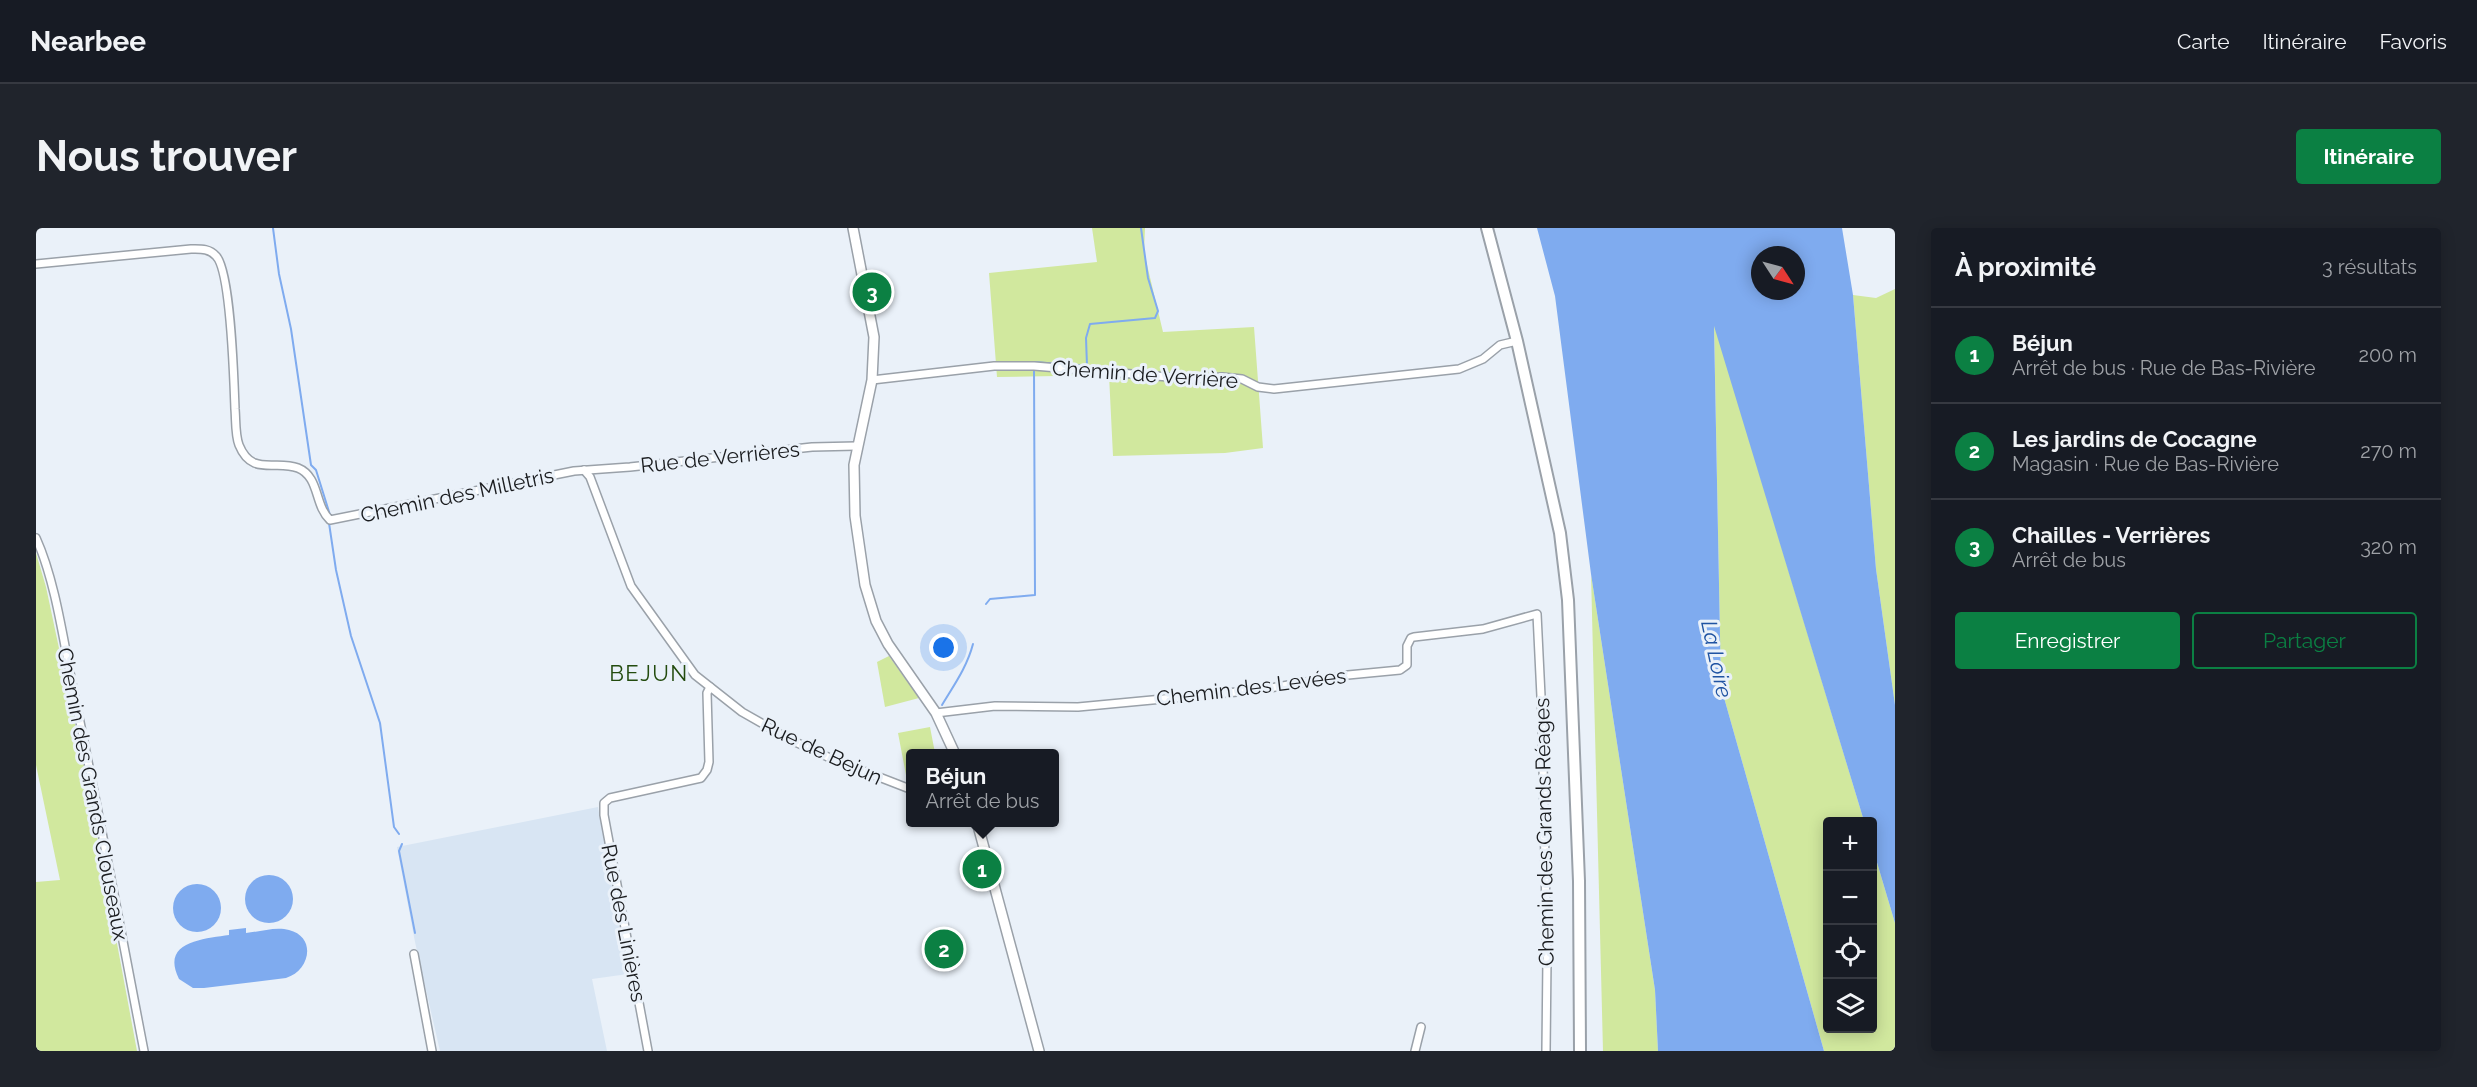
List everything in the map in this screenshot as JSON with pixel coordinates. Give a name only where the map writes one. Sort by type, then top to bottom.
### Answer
[{"type":"main road","points":[[1487,228],[1517,341],[1560,533],[1568,600],[1580,881],[1581,1051]]},
{"type":"street","points":[[854,228],[872,316],[874,358],[872,380],[856,446],[854,488],[858,545],[865,585],[876,621],[899,662],[936,713],[953,749]]},
{"type":"street","name":"Chemin des Milletris","points":[[36,264],[191,249],[207,250],[217,256],[222,266],[227,300],[239,444],[254,463],[263,466],[287,465],[299,468],[308,475],[314,482],[320,508],[330,520],[584,470]]},
{"type":"street","name":"Chemin de Verrière","points":[[872,380],[994,366],[1034,366],[1193,379],[1222,376],[1242,379],[1258,387],[1274,389],[1459,369],[1483,359],[1500,345],[1517,341]]},
{"type":"street","name":"Rue de Verrières","points":[[584,470],[812,447],[856,446]]},
{"type":"street","name":"Rue de Bejun","points":[[584,470],[590,477],[631,586],[695,675],[761,724],[791,740],[849,766],[906,787]]},
{"type":"street","name":"Chemin des Grands Clouseaux","points":[[36,538],[42,552],[56,607],[144,1051]]},
{"type":"street","name":"Chemin des Levées","points":[[936,713],[996,706],[1078,706],[1258,690],[1404,669],[1409,660],[1407,646],[1411,638],[1483,629],[1537,614]]},
{"type":"street","name":"Chemin des Grands Réages","points":[[1537,614],[1542,717],[1547,960],[1546,1051]]},
{"type":"street","name":"Rue des Linières","points":[[648,1051],[604,815],[604,803],[610,798],[701,778],[709,762],[707,693],[710,687]]},
{"type":"street","points":[[978,827],[1039,1051]]},
{"type":"street","points":[[414,954],[432,1051]]},
{"type":"street","points":[[1415,1051],[1420,1027]]},
{"type":"shaded area","points":[[598,807],[628,974],[592,979],[607,1051],[440,1051],[415,942],[397,847]]},
{"type":"green space","points":[[1092,228],[1145,228],[1144,252],[1163,332],[1254,327],[1263,448],[1225,453],[1113,456],[1109,375],[997,377],[989,273],[1097,262]]},
{"type":"green space","points":[[1895,289],[1895,705],[1876,569],[1853,295],[1876,298]]},
{"type":"green space","points":[[1714,323],[1863,817],[1823,817],[1823,1033],[1877,1033],[1877,862],[1895,923],[1895,1051],[1824,1051],[1721,687]]},
{"type":"green space","points":[[36,553],[46,587],[84,766],[137,1051],[36,1051],[36,882],[60,880],[36,765]]},
{"type":"green space","points":[[1591,574],[1655,990],[1658,1051],[1603,1051]]},
{"type":"green space","points":[[889,656],[919,698],[885,707],[877,662]]},
{"type":"green space","points":[[930,727],[934,749],[906,749],[906,775],[898,733]]},
{"type":"water","name":"La Loire","points":[[1537,228],[1842,228],[1853,295],[1876,569],[1895,705],[1895,923],[1877,862],[1877,817],[1863,817],[1714,326],[1721,687],[1824,1051],[1658,1051],[1655,990],[1591,574],[1555,296]]},
{"type":"water","points":[[264,875],[274,875],[289,885],[293,899],[292,908],[283,919],[274,923],[264,923],[249,913],[245,904],[245,894],[255,879]]},
{"type":"water","points":[[192,884],[202,884],[214,891],[221,903],[221,913],[214,925],[202,932],[192,932],[177,921],[173,913],[173,903],[184,888]]},
{"type":"water","points":[[246,928],[246,933],[279,929],[298,934],[307,946],[305,962],[301,969],[286,978],[204,988],[193,988],[179,979],[175,957],[180,949],[197,941],[229,935],[229,930]]},
{"type":"waterway","points":[[273,228],[311,465],[316,470],[330,515]]},
{"type":"waterway","points":[[1034,362],[1087,366],[1086,338],[1090,324],[1155,318],[1158,311],[1148,278],[1141,228]]},
{"type":"waterway","points":[[986,604],[990,599],[1035,595],[1034,371]]},
{"type":"waterway","points":[[329,523],[336,570],[351,636],[380,723],[394,827],[399,834]]},
{"type":"waterway","points":[[942,705],[964,668],[973,644]]},
{"type":"waterway","points":[[402,844],[399,851],[415,933]]},
{"type":"place","name":"Chailles - Verrières","points":[[872,292]]},
{"type":"place","name":"Béjun","points":[[982,869]]},
{"type":"place","name":"Les jardins de Cocagne","points":[[944,949]]},
{"type":"district","name":"BEJUN","points":[[649,673]]}]
